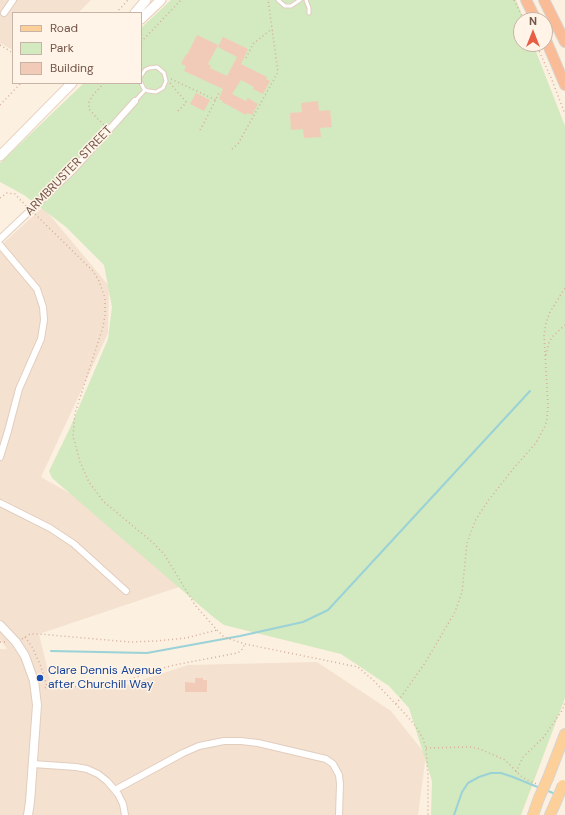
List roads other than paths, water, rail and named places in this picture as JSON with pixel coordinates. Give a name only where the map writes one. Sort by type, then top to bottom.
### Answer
[{"type":"highway","points":[[526,0],[532,12]]},
{"type":"highway","points":[[544,0],[565,42]]},
{"type":"highway","points":[[551,52],[565,84]]},
{"type":"main road","points":[[136,12],[146,0]]},
{"type":"main road","points":[[142,18],[161,0]]},
{"type":"main road","points":[[0,156],[71,84]]},
{"type":"main road","points":[[533,815],[565,734]]},
{"type":"main road","points":[[550,815],[564,782]]},
{"type":"street","points":[[4,13],[13,0]]},
{"type":"street","name":"ARMBRUSTER STREET","points":[[0,239],[29,208],[73,170],[135,101]]},
{"type":"street","points":[[0,245],[37,289],[43,307],[44,320],[41,340],[19,389],[0,456]]},
{"type":"street","points":[[0,503],[50,528],[74,544],[126,591]]},
{"type":"street","points":[[0,625],[9,640],[24,656],[34,681],[37,705],[28,815]]},
{"type":"street","points":[[115,790],[183,753],[199,746],[224,741],[241,741],[258,743],[326,760],[335,768],[339,775],[340,815]]},
{"type":"street","points":[[33,764],[87,769],[98,774],[115,790],[123,804],[125,815]]},
{"type":"lane","points":[[278,0],[285,6],[291,6],[300,0]]},
{"type":"lane","points":[[306,0],[309,13]]},
{"type":"lane","points":[[142,74],[145,70],[153,67],[161,70],[166,77],[165,85],[160,91],[152,92],[145,90],[142,84]]},
{"type":"lane","points":[[135,101],[145,90]]},
{"type":"waterway","points":[[51,651],[147,653],[240,636],[303,622],[328,610],[530,391]]},
{"type":"waterway","points":[[454,815],[462,792],[468,783],[491,773],[501,773],[540,788]]},
{"type":"waterway","points":[[546,790],[555,794]]},
{"type":"place","name":"Clare Dennis Avenue after Churchill Way","points":[[40,678]]}]
